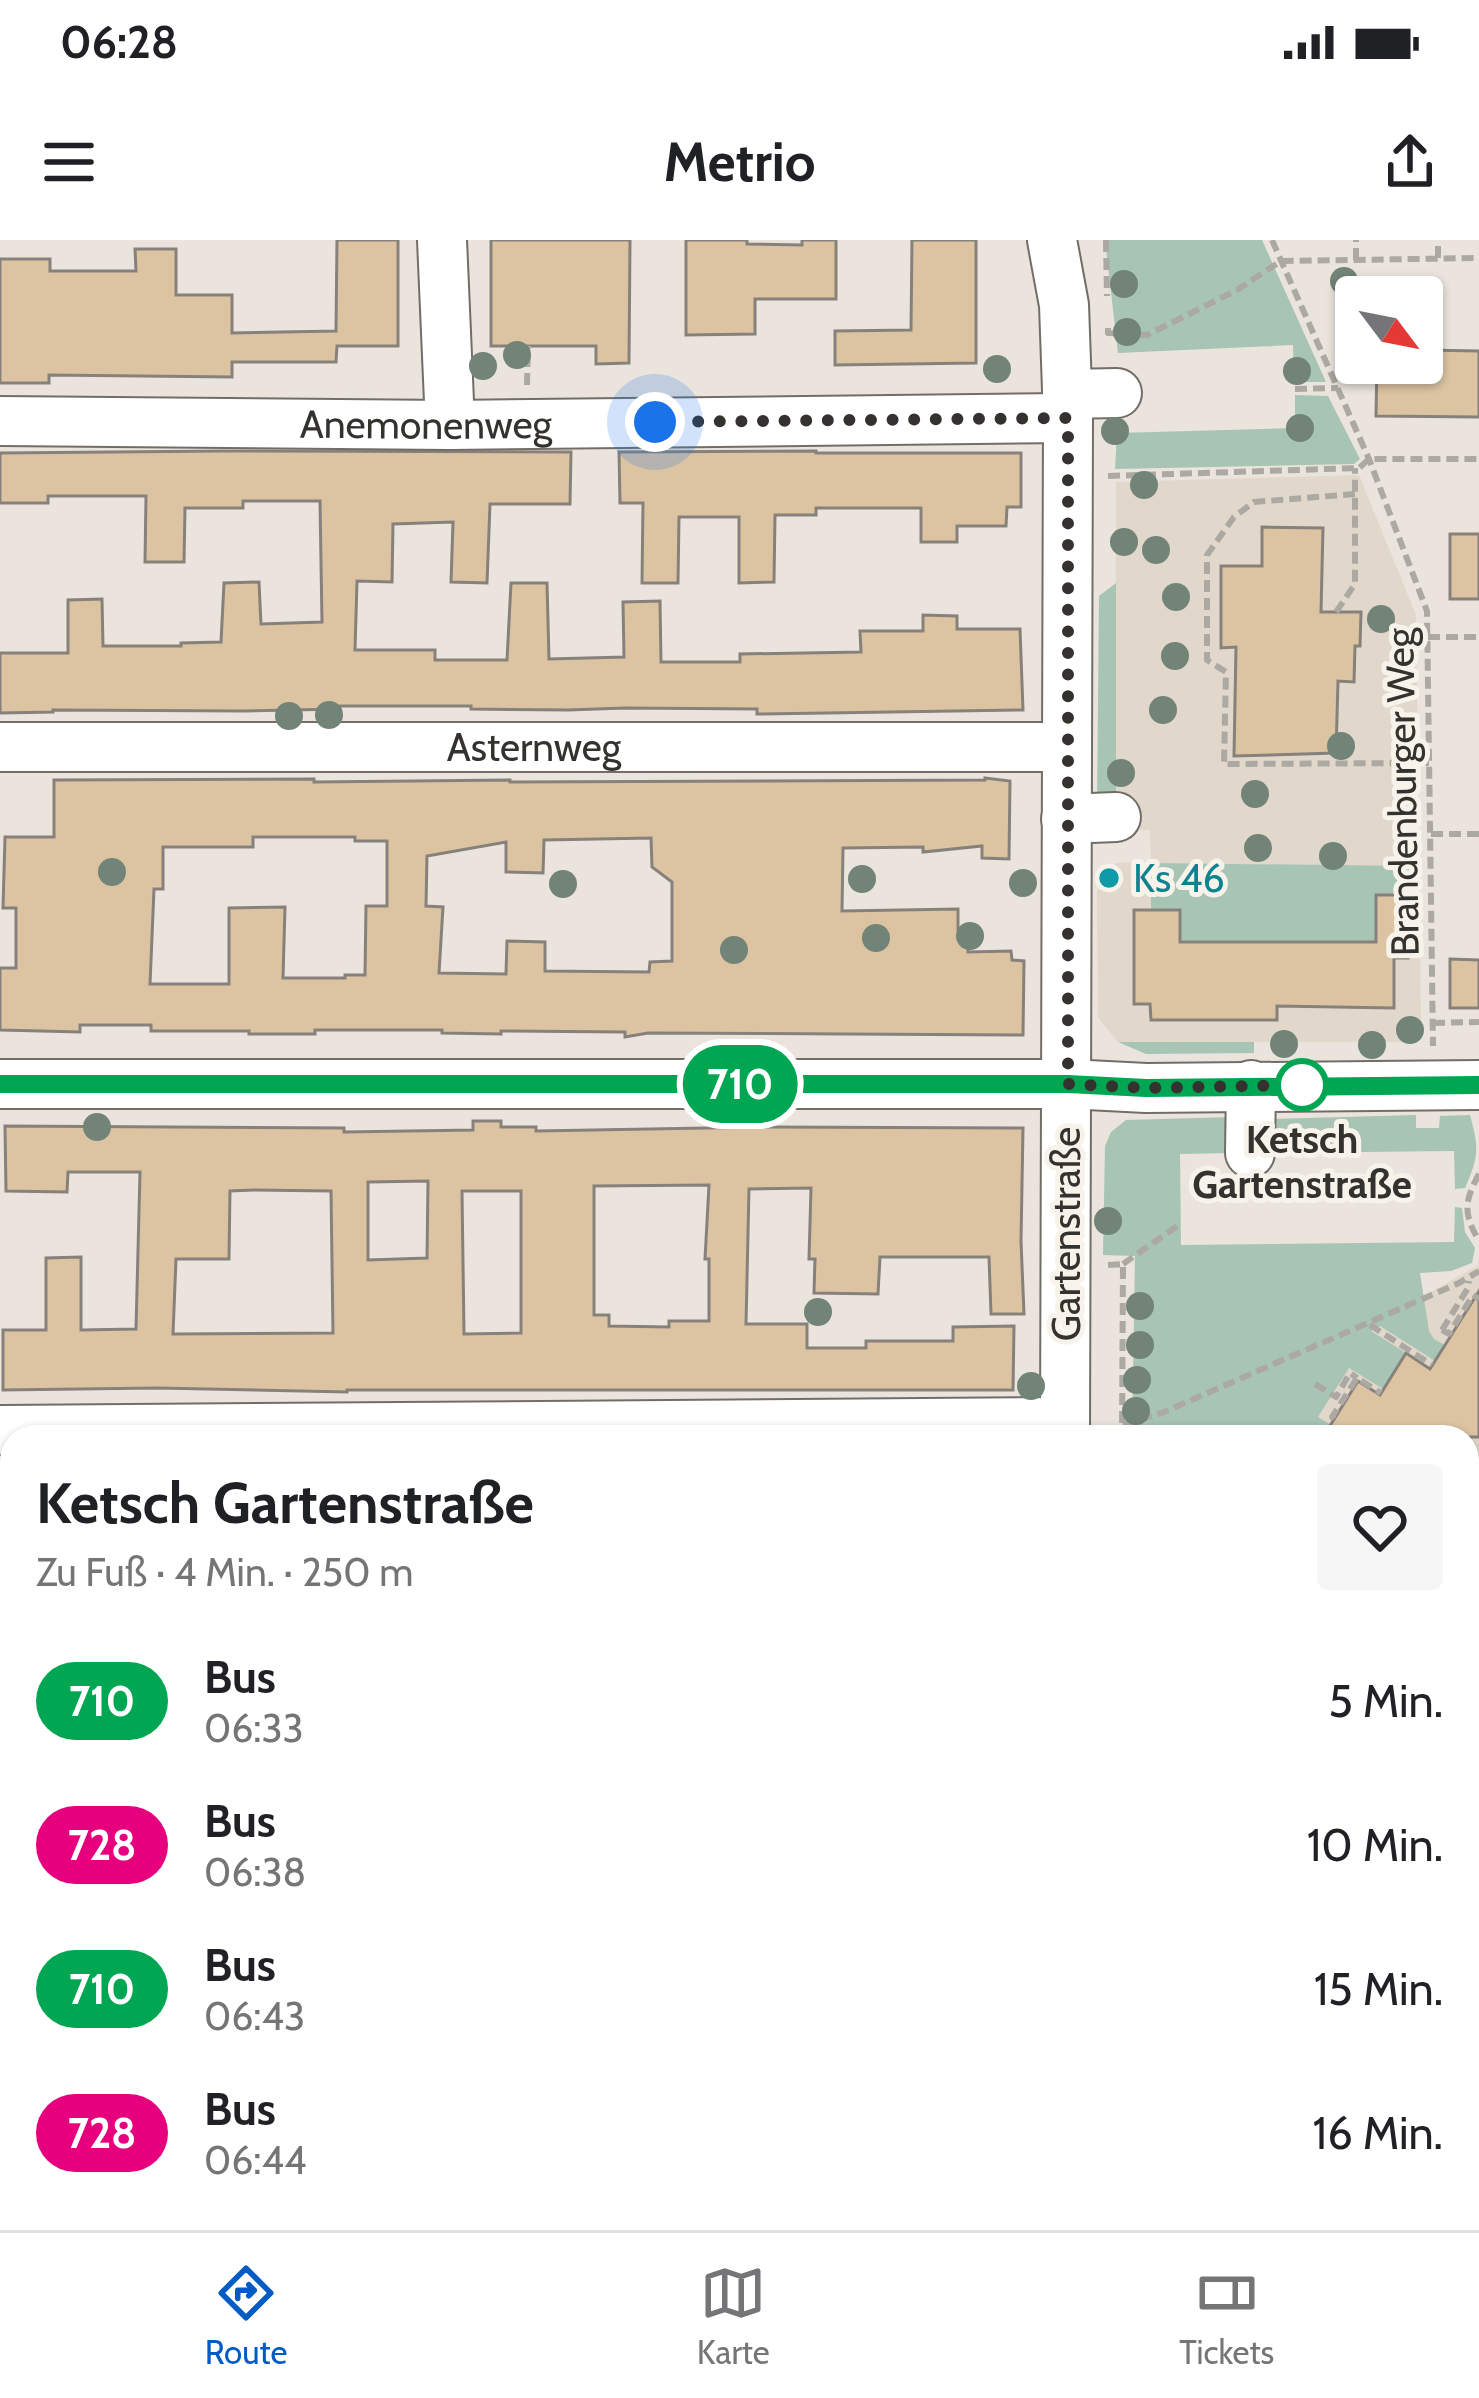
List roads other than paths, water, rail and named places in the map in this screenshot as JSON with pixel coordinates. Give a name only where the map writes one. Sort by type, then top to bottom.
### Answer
[{"type":"street","points":[[442,240],[450,424]]},
{"type":"street","name":"Gartenstraße","points":[[1052,240],[1064,304],[1068,406],[1065,1425]]},
{"type":"street","name":"Anemonenweg","points":[[0,422],[450,424],[1068,406],[1117,393]]},
{"type":"street","name":"Asternweg","points":[[0,747],[1066,748]]},
{"type":"street","points":[[1066,819],[1116,818]]},
{"type":"street","points":[[0,1084],[1457,1086]]},
{"type":"street","points":[[1250,1154],[1251,1085]]},
{"type":"place","name":"Ks 46","points":[[1109,878]]},
{"type":"place","name":"Ketsch Gartenstraße","points":[[1302,1085]]}]
